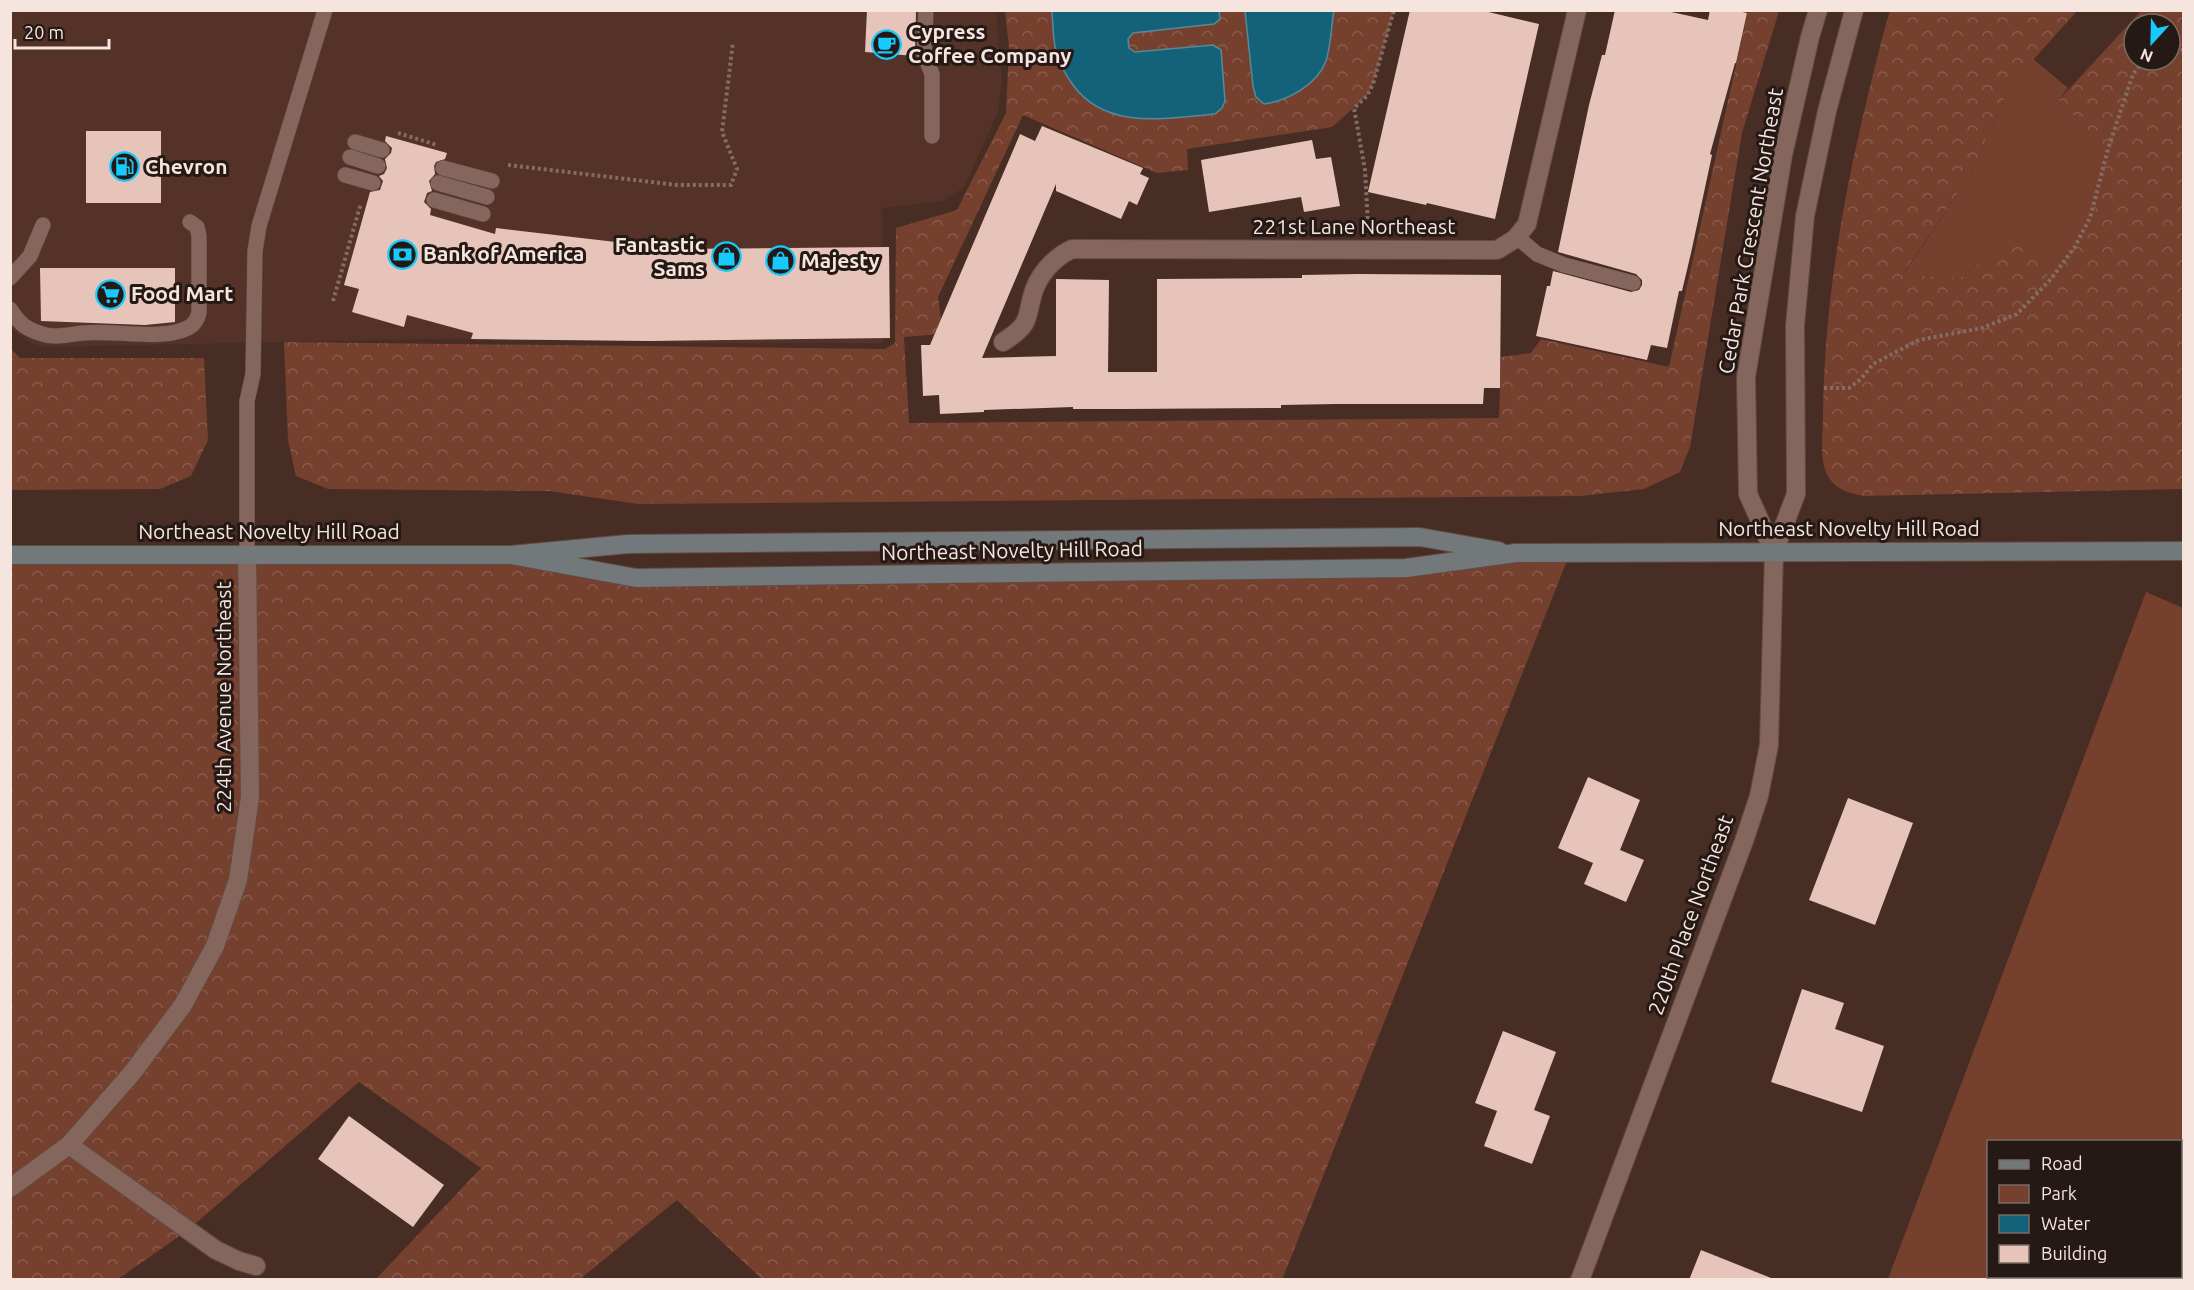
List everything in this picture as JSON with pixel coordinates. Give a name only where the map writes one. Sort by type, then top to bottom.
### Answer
[{"type":"main road","name":"Northeast Novelty Hill Road","points":[[16,556],[511,555],[628,544],[1420,537],[1515,553]]},
{"type":"main road","name":"Northeast Novelty Hill Road","points":[[511,555],[636,578],[1406,568],[1515,553],[2184,551]]},
{"type":"street","points":[[1517,237],[1530,216],[1577,10]]},
{"type":"street","name":"Cedar Park Crescent Northeast","points":[[1774,552],[1748,494],[1746,377],[1783,155],[1818,10]]},
{"type":"street","points":[[1774,552],[1796,494],[1795,326],[1805,216],[1827,111],[1854,10]]},
{"type":"street","name":"221st Lane Northeast","points":[[1003,342],[1022,327],[1027,318],[1032,294],[1043,273],[1053,261],[1072,249],[1497,250],[1517,237]]},
{"type":"street","name":"220th Place Northeast","points":[[1580,1280],[1759,796],[1769,745],[1774,552]]},
{"type":"street","name":"224th Avenue Northeast","points":[[10,1188],[69,1145],[132,1072],[183,1005],[215,946],[238,880],[250,797],[247,555]]},
{"type":"street","points":[[69,1145],[216,1250],[256,1266]]},
{"type":"lane","points":[[247,555],[247,401],[253,374],[255,343],[255,251],[259,226],[325,10]]},
{"type":"lane","points":[[926,10],[924,54],[932,74],[932,136]]},
{"type":"lane","points":[[355,142],[379,149]]},
{"type":"lane","points":[[350,158],[378,166]]},
{"type":"lane","points":[[443,168],[492,181]]},
{"type":"lane","points":[[345,175],[370,182]]},
{"type":"lane","points":[[438,183],[487,197]]},
{"type":"lane","points":[[434,200],[483,214]]},
{"type":"lane","points":[[10,309],[19,324],[48,336],[97,332],[163,333],[190,327],[197,320],[199,313],[199,236],[197,226],[190,222]]},
{"type":"lane","points":[[10,278],[30,256],[44,225]]},
{"type":"lane","points":[[1517,237],[1537,254],[1564,265],[1633,283]]},
{"type":"path","points":[[1369,249],[1365,170],[1354,108],[1367,96],[1373,84],[1394,10]]},
{"type":"path","points":[[497,162],[677,185],[731,186],[737,169],[723,132],[733,42]]},
{"type":"path","points":[[1824,388],[1849,388],[1861,379],[1873,364],[1919,340],[1982,328],[2017,314],[2051,279],[2074,248],[2090,218],[2108,149],[2135,72]]},
{"type":"path","points":[[379,149],[382,129],[440,145]]},
{"type":"path","points":[[333,301],[370,182]]},
{"type":"shaded area","points":[[10,11],[996,11],[1002,79],[998,112],[964,187],[944,201],[882,208],[883,343],[426,339],[44,347],[30,343],[11,328]]},
{"type":"green space","points":[[1005,11],[1052,11],[1056,53],[1081,96],[1104,111],[1124,117],[1213,45],[1135,52],[1129,48],[1128,39],[1133,33],[1214,24],[1220,19],[1219,11],[1245,11],[1253,86],[1264,104],[1277,102],[1296,93],[1326,61],[1334,11],[1394,11],[1373,84],[1367,96],[1332,127],[1187,149],[1188,170],[1157,173],[1023,115],[938,297],[943,334],[904,337],[909,423],[1499,418],[1501,357],[1531,353],[1541,339],[1669,367],[1748,11],[1779,11],[1742,133],[1690,447],[1680,472],[1644,489],[1580,496],[638,504],[549,491],[328,489],[296,476],[288,440],[284,342],[885,349],[895,343],[896,228],[957,210],[1006,113],[1009,47]]},
{"type":"green space","points":[[1890,11],[2077,11],[2010,86],[1971,174],[1903,274],[1960,278],[2012,235],[2090,218],[2108,149],[2058,101],[2122,32],[2122,72],[2182,72],[2182,12],[2140,12],[2183,11],[2183,489],[1864,496],[1842,490],[1830,479],[1823,460],[1822,445],[1830,299],[1848,184]]},
{"type":"green space","points":[[2033,59],[2068,88],[2058,101],[2108,149],[2090,218],[2074,248],[2051,279],[2012,235],[1960,278],[1903,275],[1971,174],[2010,86]]},
{"type":"green space","points":[[11,349],[20,358],[204,358],[208,440],[191,476],[160,489],[11,490]]},
{"type":"green space","points":[[1570,553],[1282,1280],[762,1279],[677,1200],[580,1279],[376,1279],[481,1168],[359,1082],[188,1230],[118,1279],[11,1279],[10,558],[511,555],[636,578],[1406,568]]},
{"type":"green space","points":[[2146,592],[2183,608],[2183,1279],[1888,1279]]},
{"type":"water","points":[[1052,11],[1219,11],[1220,19],[1214,24],[1133,33],[1128,39],[1129,48],[1135,52],[1213,45],[1221,50],[1225,101],[1222,108],[1215,114],[1158,119],[1138,118],[1102,110],[1087,100],[1065,73],[1055,47]]},
{"type":"water","points":[[1245,11],[1334,11],[1328,55],[1322,70],[1300,90],[1282,99],[1264,104],[1256,97],[1253,86]]},
{"type":"building","points":[[867,10],[916,10],[915,56],[865,52]]},
{"type":"building","points":[[1410,10],[1480,10],[1539,24],[1495,219],[1368,192]]},
{"type":"building","points":[[1615,10],[1662,10],[1708,20],[1710,10],[1733,10],[1747,13],[1736,63],[1710,154],[1712,155],[1691,253],[1682,291],[1679,291],[1667,348],[1651,345],[1647,360],[1536,336],[1547,286],[1550,286],[1553,271],[1631,292],[1639,290],[1642,285],[1642,280],[1636,274],[1558,252],[1589,105],[1602,55],[1605,55]]},
{"type":"building","points":[[1042,126],[1143,168],[1140,174],[1149,178],[1137,205],[1129,201],[1121,219],[1056,191],[1056,184],[982,358],[1056,356],[1056,279],[1109,280],[1108,372],[1157,372],[1157,279],[1302,278],[1302,275],[1358,274],[1501,275],[1500,388],[1484,388],[1483,404],[1281,405],[1281,408],[1073,409],[1073,407],[940,414],[939,395],[923,396],[921,345],[930,345],[1020,134],[1035,141]]},
{"type":"building","name":"Chevron","points":[[86,131],[161,131],[161,203],[86,203]]},
{"type":"building","points":[[386,136],[447,153],[445,159],[436,162],[435,174],[429,181],[432,191],[427,193],[424,202],[431,209],[430,215],[495,234],[496,228],[676,249],[889,247],[890,338],[650,341],[471,339],[473,333],[407,315],[404,327],[352,312],[359,289],[344,285],[370,192],[380,190],[383,181],[379,176],[384,174],[387,168],[385,159],[391,153],[392,148],[385,141]]},
{"type":"building","points":[[1312,140],[1316,159],[1331,157],[1340,206],[1304,212],[1301,197],[1209,212],[1201,160]]},
{"type":"building","points":[[40,268],[175,268],[175,322],[145,325],[41,321]]},
{"type":"building","points":[[1588,777],[1640,800],[1620,850],[1644,860],[1626,902],[1584,884],[1593,863],[1558,848]]},
{"type":"building","points":[[1848,798],[1913,823],[1875,925],[1809,900]]},
{"type":"building","points":[[1802,989],[1844,1003],[1835,1029],[1884,1046],[1862,1112],[1771,1082]]},
{"type":"building","points":[[1503,1031],[1556,1052],[1534,1110],[1550,1116],[1532,1164],[1484,1146],[1497,1111],[1475,1103]]},
{"type":"building","points":[[349,1116],[444,1185],[413,1227],[318,1159]]},
{"type":"building","points":[[1701,1250],[1771,1278],[1771,1280],[1689,1280]]},
{"type":"place","name":"Cypress Coffee Company","points":[[887,44]]},
{"type":"place","name":"Chevron","points":[[124,167]]},
{"type":"place","name":"Bank of America","points":[[402,254]]},
{"type":"place","name":"Fantastic Sams","points":[[726,257]]},
{"type":"place","name":"Majesty","points":[[780,261]]},
{"type":"place","name":"Food Mart","points":[[110,294]]}]
